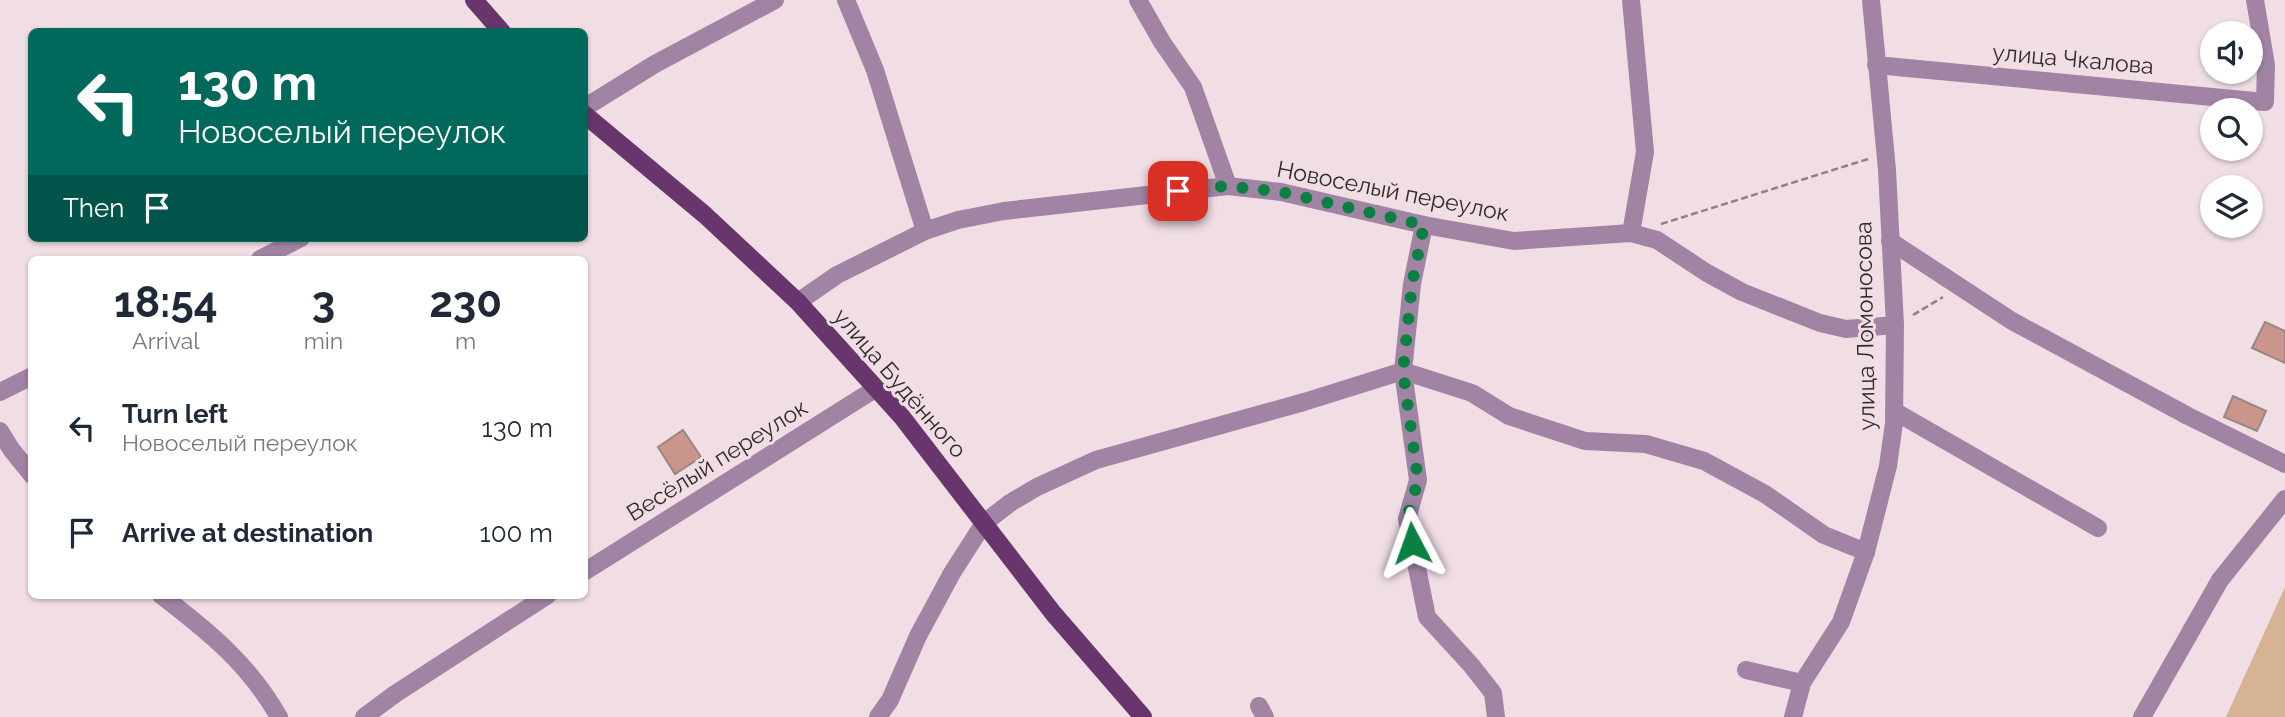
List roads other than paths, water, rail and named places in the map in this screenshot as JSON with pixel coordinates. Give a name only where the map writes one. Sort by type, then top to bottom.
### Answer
[{"type":"main road","points":[[474,0],[498,28]]},
{"type":"main road","name":"улица Будённого","points":[[588,117],[705,215],[798,302],[902,417],[1054,613],[1143,717]]},
{"type":"street","points":[[588,105],[654,64],[775,0]]},
{"type":"street","points":[[846,0],[875,70],[925,231]]},
{"type":"street","points":[[1138,0],[1162,42],[1193,87],[1227,186]]},
{"type":"street","points":[[1631,0],[1645,152],[1631,233]]},
{"type":"street","name":"улица Ломоносова","points":[[1793,717],[1802,683],[1841,622],[1866,552],[1888,466],[1894,411],[1895,325],[1885,153],[1871,0]]},
{"type":"street","name":"улица Чкалова","points":[[1876,65],[2265,102],[2266,65],[2255,0]]},
{"type":"street","name":"Новоселый переулок","points":[[798,302],[837,275],[925,231],[958,220],[1004,211],[1227,186],[1281,192],[1424,225],[1514,241],[1631,233],[1657,240],[1742,292],[1820,323],[1846,329],[1895,325]]},
{"type":"street","points":[[1424,225],[1412,284],[1403,371],[1418,480],[1407,519],[1427,617],[1493,693],[1496,717]]},
{"type":"street","points":[[1890,241],[2012,321],[2285,464]]},
{"type":"street","points":[[266,256],[293,242]]},
{"type":"street","points":[[878,717],[891,708],[918,636],[984,523],[1010,503],[1037,487],[1096,460],[1304,402],[1403,371],[1472,393],[1509,416],[1585,441],[1646,444],[1704,461],[1765,494],[1824,535],[1866,552]]},
{"type":"street","points":[[0,392],[28,378]]},
{"type":"street","name":"Весёлый переулок","points":[[588,569],[875,389]]},
{"type":"street","points":[[1894,411],[2098,528]]},
{"type":"street","points":[[0,431],[28,470]]},
{"type":"street","points":[[2142,717],[2220,580],[2285,499]]},
{"type":"street","points":[[166,599],[217,639],[243,666],[279,717]]},
{"type":"street","points":[[363,717],[542,599]]},
{"type":"street","points":[[1746,670],[1802,683]]}]
